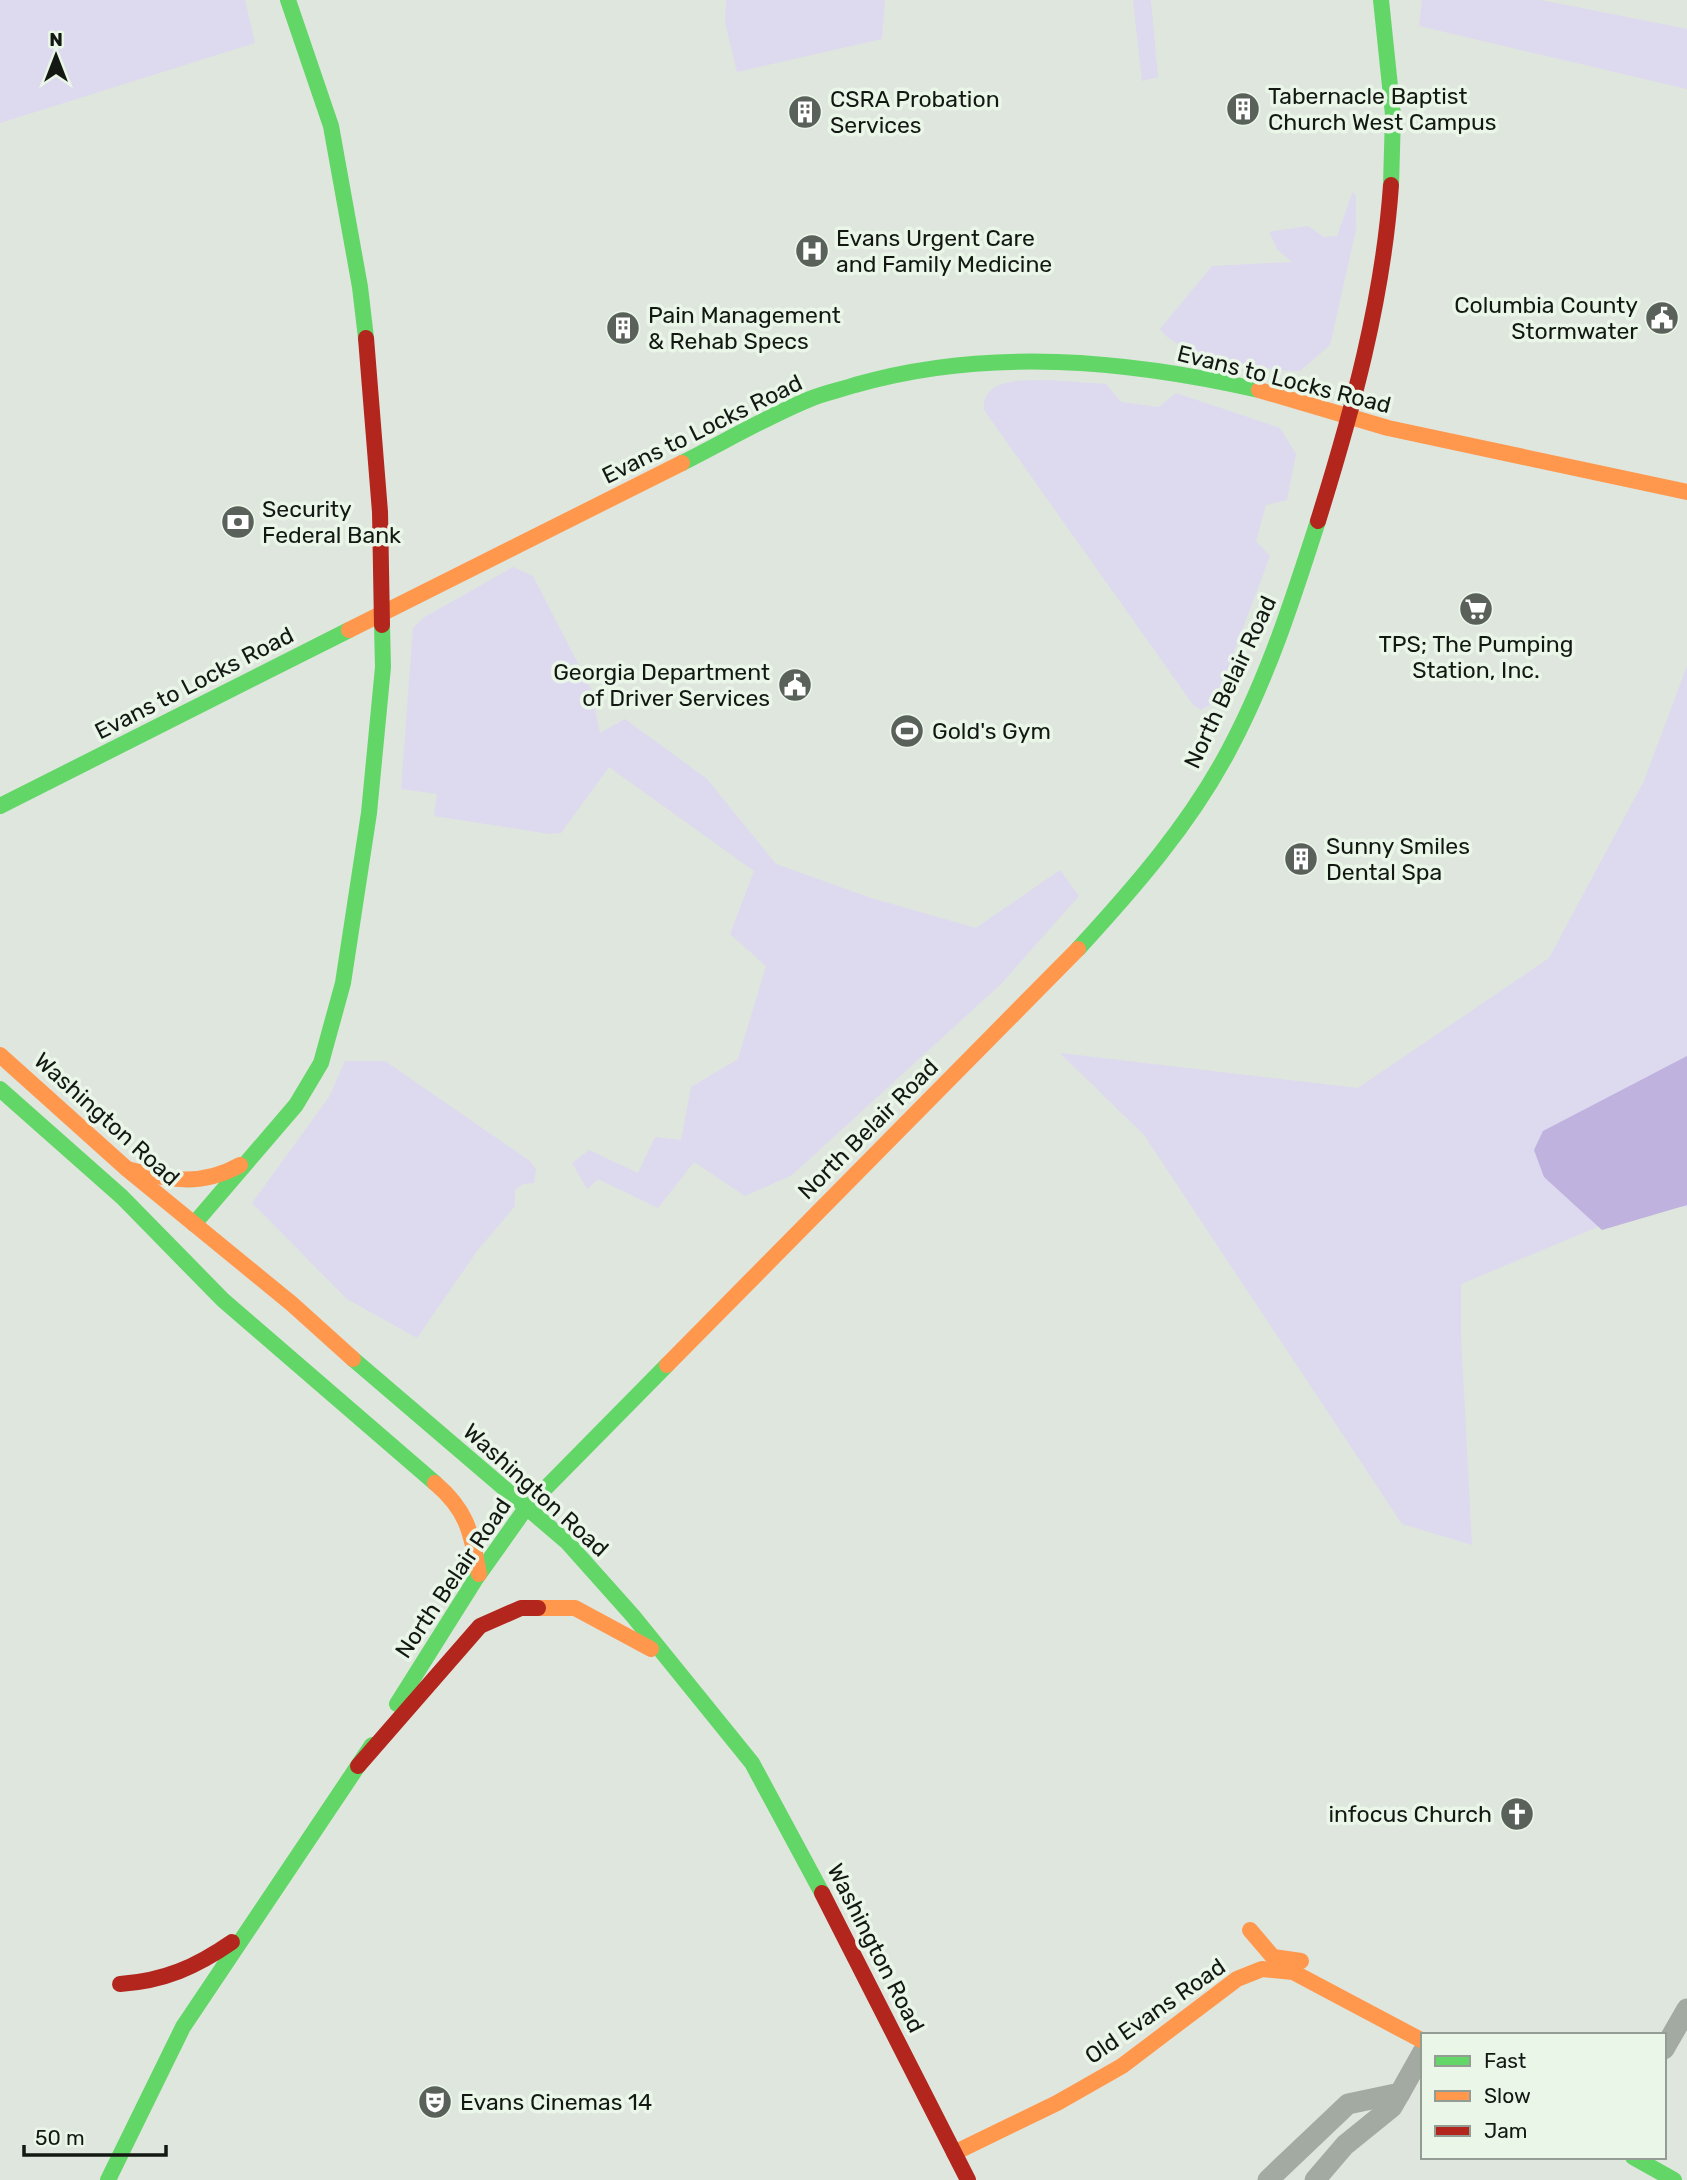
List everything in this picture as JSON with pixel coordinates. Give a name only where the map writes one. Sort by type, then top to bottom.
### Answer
[{"type":"street","points":[[194,1224],[296,1105],[321,1063],[343,983],[369,813],[383,667],[374,408],[360,287],[331,126],[288,0]]},
{"type":"street","name":"North Belair Road","points":[[108,2180],[183,2027],[242,1934],[358,1766],[479,1574],[526,1508],[1112,916],[1210,782],[1229,749],[1286,621],[1350,415],[1373,313],[1393,155],[1393,99],[1381,0]]},
{"type":"street","name":"Evans to Locks Road","points":[[0,806],[811,398],[938,366],[1053,362],[1136,368],[1199,377],[1350,415],[1388,428],[1687,492]]},
{"type":"street","name":"Washington Road","points":[[0,1055],[127,1169],[292,1304],[396,1398],[567,1542],[669,1658],[752,1763],[866,1975],[968,2180]]},
{"type":"street","name":"Washington Road","points":[[0,1090],[122,1197],[223,1300],[454,1499],[469,1524],[479,1574]]},
{"type":"street","points":[[127,1169],[185,1183],[203,1182],[225,1174],[253,1157]]},
{"type":"street","points":[[358,1766],[480,1626],[521,1608],[575,1608],[669,1658]]},
{"type":"street","points":[[1250,1930],[1273,1957],[1302,1961],[1323,1969]]},
{"type":"street","points":[[120,1984],[168,1980],[204,1962],[242,1934]]},
{"type":"street","name":"Old Evans Road","points":[[954,2153],[1057,2103],[1122,2066],[1237,1979],[1262,1969],[1293,1972],[1421,2039]]},
{"type":"street","points":[[1362,1990],[1385,2020]]},
{"type":"street","points":[[1666,2046],[1687,2009]]},
{"type":"street","points":[[1315,2180],[1345,2145],[1392,2107],[1421,2056]]},
{"type":"street","points":[[1268,2180],[1349,2104],[1400,2093]]},
{"type":"street","points":[[1637,2159],[1674,2180]]},
{"type":"shaded area","points":[[0,0],[245,0],[255,43],[0,123]]},
{"type":"shaded area","points":[[726,0],[885,0],[882,39],[737,72],[725,22]]},
{"type":"shaded area","points":[[1133,0],[1151,0],[1158,77],[1142,81]]},
{"type":"shaded area","points":[[1422,0],[1541,0],[1687,29],[1687,89],[1419,26]]},
{"type":"shaded area","points":[[1353,191],[1356,197],[1356,229],[1330,345],[1300,371],[1247,365],[1204,355],[1170,339],[1160,329],[1212,266],[1292,262],[1277,249],[1269,232],[1308,226],[1324,237],[1337,236]]},
{"type":"shaded area","points":[[1017,381],[1106,384],[1121,402],[1159,407],[1176,393],[1280,428],[1296,454],[1287,500],[1266,505],[1256,541],[1270,556],[1215,702],[1201,710],[1194,706],[984,410],[985,399],[997,386]]},
{"type":"shaded area","points":[[513,567],[533,576],[591,689],[600,733],[625,719],[707,779],[776,864],[871,898],[976,928],[1060,870],[1079,896],[1001,984],[792,1175],[745,1196],[694,1162],[658,1208],[598,1179],[587,1189],[572,1163],[589,1150],[638,1173],[655,1137],[681,1140],[691,1087],[738,1059],[766,966],[730,934],[754,871],[609,767],[561,833],[550,834],[434,816],[437,794],[401,789],[413,628],[423,618]]},
{"type":"shaded area","points":[[1687,666],[1687,1207],[1645,1207],[1461,1284],[1461,1336],[1472,1545],[1402,1524],[1144,1135],[1060,1053],[1358,1088],[1549,958],[1644,781]]},
{"type":"shaded area","points":[[1687,1056],[1687,1205],[1602,1230],[1544,1177],[1534,1150],[1543,1131]]},
{"type":"shaded area","points":[[345,1061],[385,1061],[530,1161],[536,1169],[534,1183],[523,1184],[515,1190],[515,1206],[477,1251],[417,1338],[347,1299],[252,1203],[329,1097]]},
{"type":"traffic: fast","points":[[288,0],[331,126],[360,287],[366,338]]},
{"type":"traffic: fast","points":[[1381,0],[1393,115],[1391,185]]},
{"type":"traffic: fast","points":[[682,463],[815,397],[905,373],[955,366],[1006,362],[1108,365],[1159,371],[1259,390]]},
{"type":"traffic: fast","points":[[1078,949],[1140,879],[1179,829],[1214,777],[1268,666],[1318,521]]},
{"type":"traffic: fast","points":[[194,1224],[296,1105],[321,1063],[343,983],[369,813],[383,667],[382,625]]},
{"type":"traffic: fast","points":[[0,806],[349,630]]},
{"type":"traffic: fast","points":[[0,1089],[122,1197],[223,1300],[435,1483]]},
{"type":"traffic: fast","points":[[353,1359],[567,1542],[633,1616],[752,1763],[822,1893]]},
{"type":"traffic: fast","points":[[397,1704],[475,1580],[526,1508],[667,1365]]},
{"type":"traffic: fast","points":[[108,2180],[183,2027],[372,1745]]},
{"type":"traffic: fast","points":[[1637,2159],[1674,2180]]},
{"type":"traffic: slow","points":[[1259,390],[1388,428],[1687,492]]},
{"type":"traffic: slow","points":[[349,630],[682,463]]},
{"type":"traffic: slow","points":[[667,1365],[1078,949]]},
{"type":"traffic: slow","points":[[0,1055],[127,1169],[292,1304],[353,1359]]},
{"type":"traffic: slow","points":[[127,1169],[171,1178],[198,1179],[226,1172],[240,1165]]},
{"type":"traffic: slow","points":[[435,1483],[461,1513],[473,1546],[479,1574]]},
{"type":"traffic: slow","points":[[538,1608],[575,1608],[651,1649]]},
{"type":"traffic: slow","points":[[1250,1930],[1273,1957],[1301,1961]]},
{"type":"traffic: slow","points":[[954,2153],[1057,2103],[1122,2066],[1237,1979],[1262,1969],[1293,1972],[1421,2040]]},
{"type":"traffic: jam","points":[[1318,521],[1343,439],[1364,355],[1381,271],[1391,185]]},
{"type":"traffic: jam","points":[[366,338],[380,512],[382,625]]},
{"type":"traffic: jam","points":[[358,1766],[480,1626],[521,1608],[538,1608]]},
{"type":"traffic: jam","points":[[822,1893],[968,2180]]},
{"type":"traffic: jam","points":[[120,1984],[151,1980],[179,1971],[206,1959],[232,1942]]},
{"type":"place","name":"Tabernacle Baptist Church West Campus","points":[[1243,109]]},
{"type":"place","name":"CSRA Probation Services","points":[[805,112]]},
{"type":"place","name":"Evans Urgent Care and Family Medicine","points":[[812,251]]},
{"type":"place","name":"Columbia County Stormwater","points":[[1662,318]]},
{"type":"place","name":"Pain Management & Rehab Specs","points":[[623,328]]},
{"type":"place","name":"Security Federal Bank","points":[[238,522]]},
{"type":"place","name":"TPS; The Pumping Station, Inc.","points":[[1476,609]]},
{"type":"place","name":"Georgia Department of Driver Services","points":[[795,685]]},
{"type":"place","name":"Gold's Gym","points":[[907,731]]},
{"type":"place","name":"Sunny Smiles Dental Spa","points":[[1301,859]]},
{"type":"place","name":"infocus Church","points":[[1517,1814]]},
{"type":"place","name":"Evans Cinemas 14","points":[[435,2102]]}]
